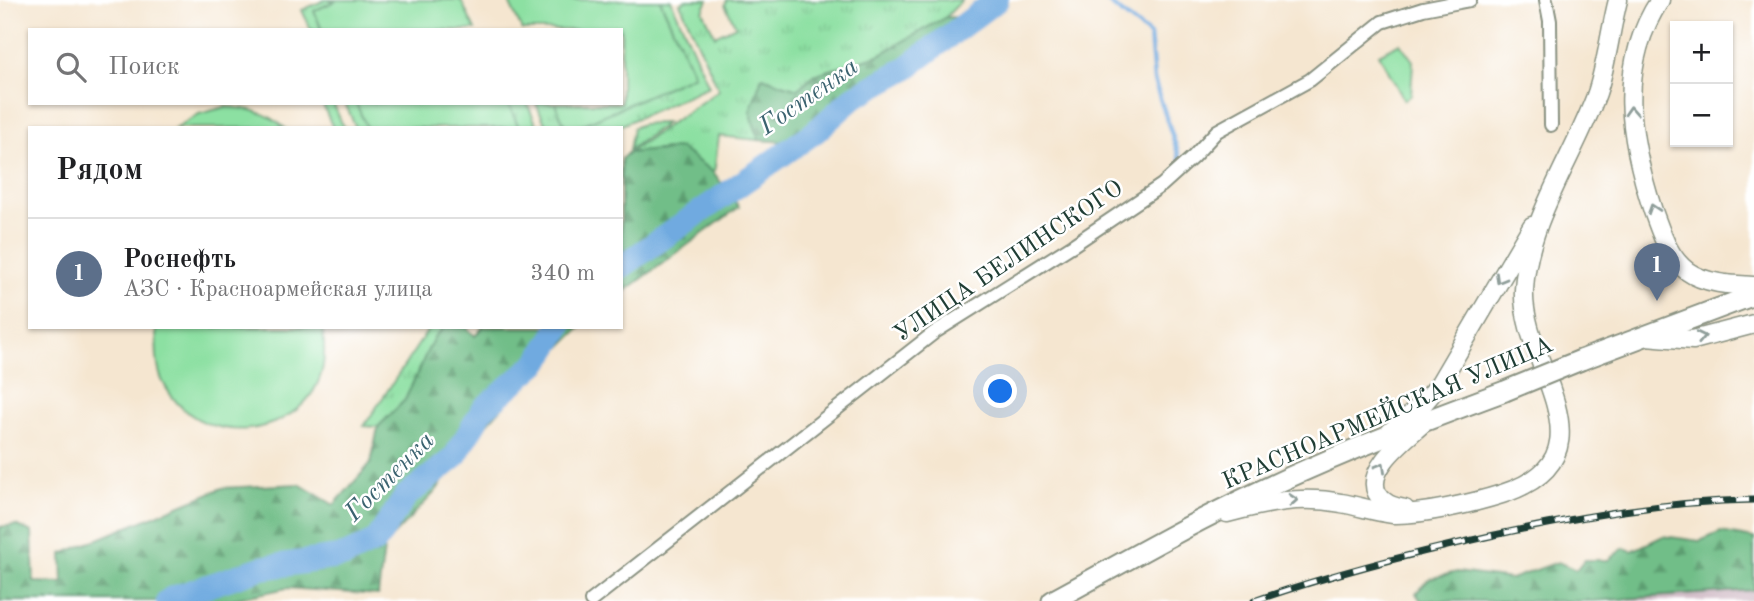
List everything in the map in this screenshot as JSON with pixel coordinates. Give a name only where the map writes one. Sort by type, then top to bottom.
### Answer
[{"type":"main road","points":[[1381,439],[1423,404],[1438,386],[1548,200],[1571,155],[1598,90],[1618,0]]},
{"type":"main road","points":[[1660,0],[1645,26],[1638,48],[1631,92],[1631,126],[1643,178],[1660,229],[1677,262],[1703,279],[1754,286]]},
{"type":"main road","points":[[1203,519],[1290,499],[1317,499],[1395,514],[1436,509],[1501,495],[1535,478],[1555,456],[1559,442],[1560,416],[1529,326],[1523,293],[1528,259],[1548,200]]},
{"type":"main road","name":"КРАСНОАРМЕЙСКАЯ УЛИЦА","points":[[1052,601],[1203,519],[1293,477],[1425,421],[1754,295]]},
{"type":"main road","points":[[1646,336],[1693,340],[1754,324]]},
{"type":"main road","points":[[1425,421],[1383,460],[1375,488],[1385,502],[1395,508],[1436,509]]},
{"type":"street","name":"УЛИЦА БЕЛИНСКОГО","points":[[591,601],[935,332],[1073,245],[1162,184],[1217,131],[1310,80],[1382,22],[1423,9],[1470,0]]},
{"type":"street","points":[[1546,0],[1550,21],[1551,125]]},
{"type":"shaded area","points":[[1754,590],[1754,601],[1593,601],[1606,600]]},
{"type":"green space","points":[[325,0],[337,0],[314,11],[321,28],[310,28],[302,10]]},
{"type":"green space","points":[[337,0],[461,0],[474,28],[321,28],[314,11]]},
{"type":"green space","points":[[508,0],[660,0],[694,75],[579,126],[565,126],[556,105],[623,105],[623,28],[521,28]]},
{"type":"green space","points":[[660,0],[671,0],[709,86],[619,126],[579,126],[694,75]]},
{"type":"green space","points":[[686,0],[708,0],[703,11],[715,36],[736,26],[725,5],[727,0],[962,0],[946,17],[879,55],[814,75],[798,89],[750,111],[759,140],[719,136],[714,173],[679,148],[628,153],[719,90],[680,3]]},
{"type":"green space","points":[[946,17],[968,18],[787,142],[759,140],[750,111],[762,77],[798,89],[814,75],[879,55]]},
{"type":"green space","points":[[1400,43],[1413,61],[1411,95],[1404,100],[1379,54]]},
{"type":"green space","points":[[323,105],[334,105],[343,126],[332,126]]},
{"type":"green space","points":[[346,105],[357,105],[366,126],[355,126]]},
{"type":"green space","points":[[357,105],[509,105],[518,126],[366,126]]},
{"type":"green space","points":[[509,105],[528,105],[537,126],[518,126]]},
{"type":"green space","points":[[537,105],[556,105],[565,126],[546,126]]},
{"type":"green space","points":[[225,107],[242,108],[271,118],[282,126],[179,126],[199,114]]},
{"type":"green space","points":[[666,123],[629,150],[633,128],[642,124]]},
{"type":"green space","points":[[680,148],[714,173],[739,207],[623,293],[623,157],[628,153]]},
{"type":"green space","points":[[156,329],[323,329],[323,367],[309,398],[284,418],[249,429],[215,426],[184,410],[162,380],[157,361]]},
{"type":"green space","points":[[429,329],[443,329],[434,337],[405,400],[378,427],[364,426]]},
{"type":"green space","points":[[443,329],[468,329],[475,336],[481,329],[579,329],[522,385],[477,435],[435,492],[390,539],[384,549],[378,595],[287,588],[225,601],[0,601],[0,527],[16,525],[32,532],[34,582],[63,583],[62,554],[222,488],[299,484],[334,505],[371,463],[378,427],[405,400],[434,337]]},
{"type":"green space","points":[[1721,532],[1754,538],[1754,590],[1593,601],[1421,601],[1416,593],[1429,579],[1457,572],[1511,579],[1558,562],[1576,570],[1584,560],[1608,560],[1624,548],[1632,551],[1663,536],[1700,541]]},
{"type":"waterway","name":"Гостенка","points":[[623,266],[815,132],[854,97],[905,69],[997,0]]},
{"type":"waterway","points":[[1105,0],[1150,35],[1154,80],[1180,159]]},
{"type":"waterway","name":"Гостенка","points":[[168,601],[261,568],[345,556],[376,541],[406,496],[454,458],[483,409],[538,362],[559,329]]},
{"type":"railway","points":[[1254,601],[1371,565],[1523,529],[1654,507],[1754,500]]},
{"type":"place","name":"Роснефть","points":[[1657,301]]}]
